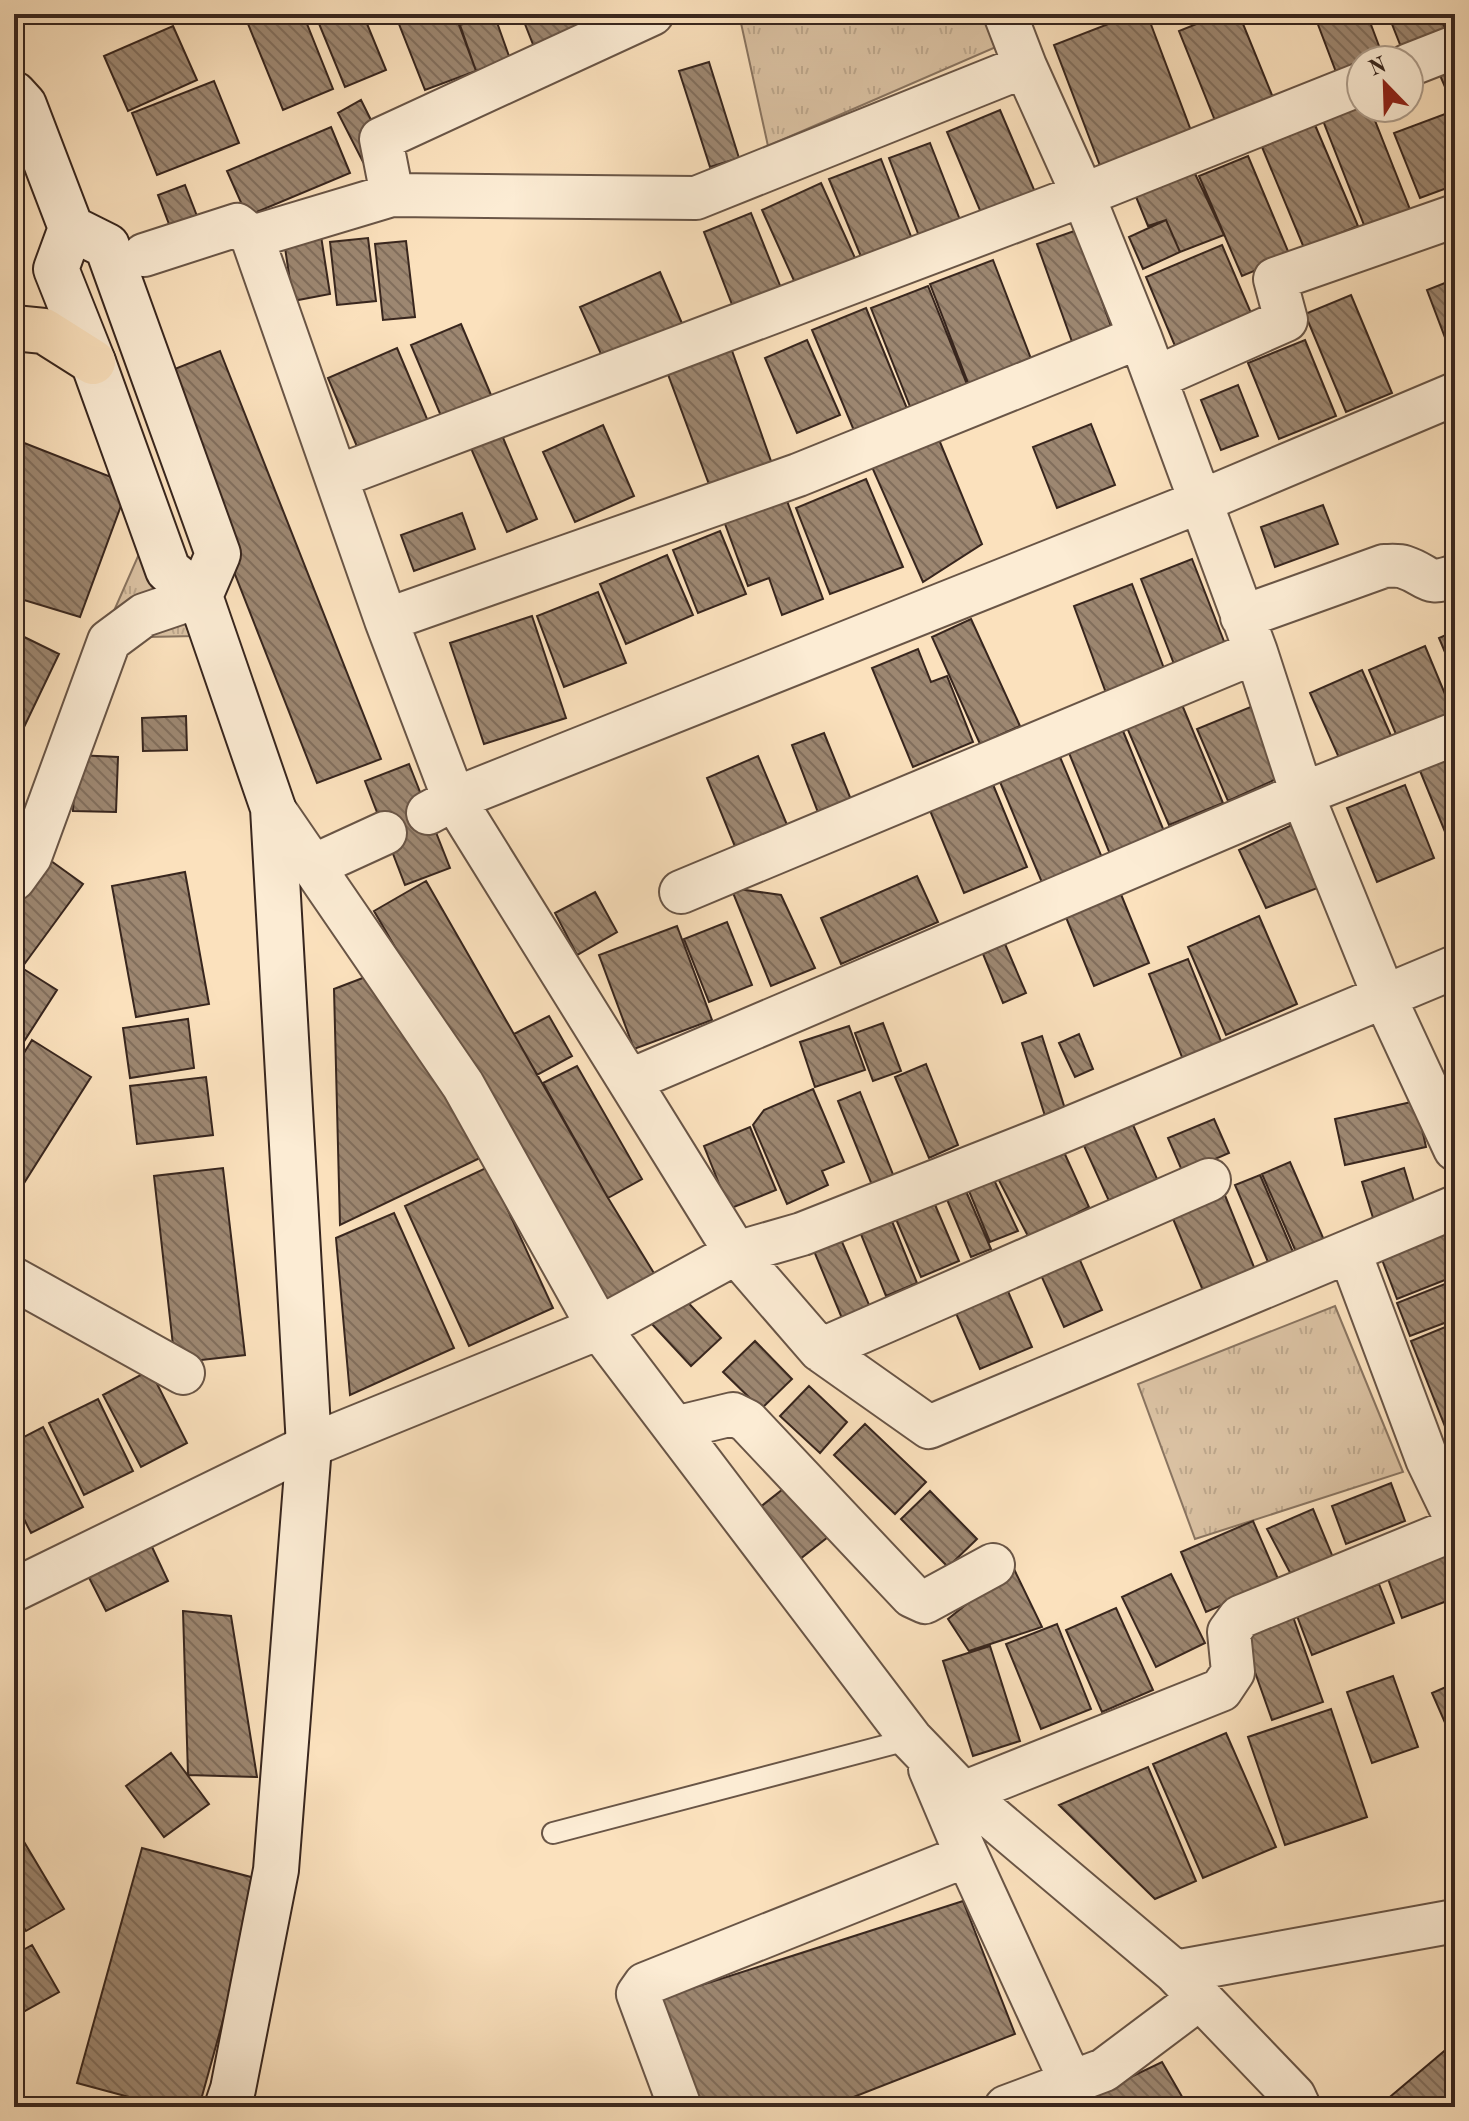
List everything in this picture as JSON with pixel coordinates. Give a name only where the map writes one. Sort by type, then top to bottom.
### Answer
[{"type":"main road","points":[[14,94],[24,105],[71,228],[56,269],[168,570],[200,596],[273,808],[309,1446],[276,1870],[227,2107]]},
{"type":"main road","points":[[71,228],[107,246],[218,554],[200,596]]},
{"type":"main road","points":[[14,328],[44,331],[93,362]]},
{"type":"street","points":[[392,195],[381,139],[652,14]]},
{"type":"street","points":[[1005,14],[1140,337],[1249,634],[1302,794],[1384,996],[1445,1100],[1455,1149]]},
{"type":"street","points":[[1425,59],[1455,47]]},
{"type":"street","points":[[252,237],[392,195],[696,198],[1025,66]]},
{"type":"street","points":[[336,477],[1083,195],[1345,90]]},
{"type":"street","points":[[1155,378],[1286,320],[1275,279],[1455,216]]},
{"type":"street","points":[[144,255],[237,225],[252,237],[386,620],[441,806],[631,1080],[736,1253],[820,1350],[929,1427],[1455,1207]]},
{"type":"street","points":[[386,620],[798,475],[1140,337]]},
{"type":"street","points":[[441,806],[1199,502],[1455,394]]},
{"type":"street","points":[[681,892],[1249,634],[1384,566],[1404,567],[1423,579],[1439,582],[1455,576]]},
{"type":"street","points":[[14,879],[30,857],[109,641],[144,615],[200,596]]},
{"type":"street","points":[[631,1080],[1302,794],[1455,734]]},
{"type":"street","points":[[273,808],[463,1085],[599,1328],[916,1744],[963,1793],[1188,1985],[1294,2096],[1299,2107]]},
{"type":"street","points":[[313,866],[385,833]]},
{"type":"street","points":[[14,1590],[309,1446],[599,1328],[736,1253],[802,1234],[1053,1135],[1455,967]]},
{"type":"street","points":[[820,1350],[1209,1180]]},
{"type":"street","points":[[1350,1253],[1441,1453],[1455,1517]]},
{"type":"street","points":[[14,1279],[183,1373]]},
{"type":"street","points":[[675,1428],[733,1414],[747,1421],[912,1596],[925,1602],[993,1565]]},
{"type":"street","points":[[963,1793],[1221,1690],[1233,1672],[1229,1632],[1240,1617],[1455,1529]]},
{"type":"street","points":[[916,1744],[1071,2082]]},
{"type":"street","points":[[680,2107],[638,1994],[645,1984],[958,1859],[963,1847]]},
{"type":"street","points":[[1006,2107],[1104,2070],[1188,1985],[1455,1921]]},
{"type":"lane","points":[[553,1833],[916,1744]]},
{"type":"green space","points":[[739,14],[983,14],[996,47],[768,146]]},
{"type":"green space","points":[[150,529],[194,636],[102,638]]},
{"type":"green space","points":[[1335,1306],[1403,1472],[1195,1539],[1138,1384]]},
{"type":"building","points":[[244,14],[303,14],[333,89],[283,110]]},
{"type":"building","points":[[315,14],[363,14],[386,70],[345,87]]},
{"type":"building","points":[[395,14],[455,14],[476,71],[425,90]]},
{"type":"building","points":[[494,14],[510,59],[476,71],[460,25]]},
{"type":"building","points":[[521,14],[593,14],[598,27],[536,52]]},
{"type":"building","points":[[1134,14],[1147,14],[1193,136],[1102,171],[1054,45]]},
{"type":"building","points":[[1221,14],[1239,14],[1274,100],[1216,123],[1179,31]]},
{"type":"building","points":[[1314,14],[1367,14],[1378,44],[1345,44],[1345,68],[1336,72]]},
{"type":"building","points":[[1388,14],[1439,14],[1447,34],[1423,44],[1400,44]]},
{"type":"building","points":[[173,26],[197,80],[128,111],[104,56]]},
{"type":"building","points":[[709,62],[739,158],[710,167],[679,71]]},
{"type":"building","points":[[1455,66],[1455,110],[1439,73]]},
{"type":"building","points":[[214,81],[239,143],[157,175],[132,113]]},
{"type":"building","points":[[361,100],[386,150],[363,162],[338,113]]},
{"type":"building","points":[[1345,109],[1345,124],[1376,124],[1411,212],[1366,230],[1322,118]]},
{"type":"building","points":[[1000,110],[1035,192],[982,215],[947,132]]},
{"type":"building","points":[[1445,114],[1455,141],[1455,185],[1420,198],[1394,133]]},
{"type":"building","points":[[1315,125],[1358,226],[1304,248],[1262,147]]},
{"type":"building","points":[[331,127],[350,173],[247,216],[227,171]]},
{"type":"building","points":[[930,143],[960,220],[919,236],[889,158]]},
{"type":"building","points":[[1248,156],[1290,256],[1242,276],[1199,176]]},
{"type":"building","points":[[881,159],[912,239],[862,259],[829,179]]},
{"type":"building","points":[[1190,163],[1224,235],[1180,252],[1166,220],[1148,226],[1132,187]]},
{"type":"building","points":[[821,183],[855,258],[796,285],[762,210]]},
{"type":"building","points":[[185,185],[202,229],[175,240],[158,195]]},
{"type":"building","points":[[751,213],[781,288],[733,307],[704,232]]},
{"type":"building","points":[[1166,220],[1180,252],[1143,269],[1129,237]]},
{"type":"building","points":[[1077,230],[1114,335],[1075,350],[1037,244]]},
{"type":"building","points":[[321,236],[330,294],[293,301],[284,241]]},
{"type":"building","points":[[368,238],[376,301],[337,305],[330,242]]},
{"type":"building","points":[[406,241],[415,317],[383,320],[375,244]]},
{"type":"building","points":[[1222,245],[1254,320],[1178,353],[1146,277]]},
{"type":"building","points":[[993,260],[1033,364],[970,388],[930,284]]},
{"type":"building","points":[[660,272],[684,328],[605,363],[580,307]]},
{"type":"building","points":[[1455,279],[1455,364],[1427,290]]},
{"type":"building","points":[[928,286],[968,387],[911,409],[871,308]]},
{"type":"building","points":[[1351,295],[1392,393],[1346,412],[1305,314]]},
{"type":"building","points":[[866,308],[908,411],[855,433],[812,330]]},
{"type":"building","points":[[461,324],[494,402],[444,423],[411,345]]},
{"type":"building","points":[[807,340],[840,415],[797,433],[765,358]]},
{"type":"building","points":[[1305,340],[1336,416],[1279,439],[1248,363]]},
{"type":"building","points":[[730,345],[772,464],[710,487],[666,369]]},
{"type":"building","points":[[397,348],[430,426],[361,456],[328,378]]},
{"type":"building","points":[[220,351],[381,759],[317,783],[157,376]]},
{"type":"building","points":[[1238,385],[1258,436],[1221,450],[1201,400]]},
{"type":"building","points":[[1091,424],[1115,485],[1057,508],[1033,447]]},
{"type":"building","points":[[603,425],[634,496],[575,522],[543,452]]},
{"type":"building","points":[[935,430],[982,544],[923,582],[868,458]]},
{"type":"building","points":[[501,433],[537,519],[507,532],[470,446]]},
{"type":"building","points":[[14,439],[129,484],[80,617],[14,597]]},
{"type":"building","points":[[866,479],[903,567],[830,594],[796,508]]},
{"type":"building","points":[[783,490],[823,599],[782,615],[769,578],[748,586],[721,513]]},
{"type":"building","points":[[1323,505],[1338,544],[1275,567],[1261,527]]},
{"type":"building","points":[[462,513],[475,549],[414,571],[401,535]]},
{"type":"building","points":[[720,531],[746,594],[698,613],[673,550]]},
{"type":"building","points":[[667,555],[693,615],[626,644],[600,584]]},
{"type":"building","points":[[1192,559],[1225,644],[1174,664],[1141,579]]},
{"type":"building","points":[[1132,584],[1168,679],[1109,701],[1074,606]]},
{"type":"building","points":[[598,592],[626,663],[564,687],[537,616]]},
{"type":"building","points":[[532,616],[566,718],[484,744],[450,643]]},
{"type":"building","points":[[971,619],[1020,726],[980,744],[932,637]]},
{"type":"building","points":[[1455,631],[1455,676],[1439,638]]},
{"type":"building","points":[[14,632],[59,654],[14,748]]},
{"type":"building","points":[[1425,646],[1455,718],[1401,746],[1369,670]]},
{"type":"building","points":[[918,649],[931,682],[947,676],[973,742],[913,767],[872,668]]},
{"type":"building","points":[[1362,670],[1396,747],[1345,771],[1310,693]]},
{"type":"building","points":[[1180,700],[1223,803],[1169,825],[1125,723]]},
{"type":"building","points":[[1253,706],[1283,776],[1228,801],[1197,729]]},
{"type":"building","points":[[186,716],[187,750],[143,751],[142,718]]},
{"type":"building","points":[[1123,731],[1166,836],[1112,859],[1069,753]]},
{"type":"building","points":[[824,733],[852,802],[819,815],[792,745]]},
{"type":"building","points":[[1055,745],[1103,860],[1043,885],[995,770]]},
{"type":"building","points":[[1455,751],[1455,842],[1450,844],[1418,766]]},
{"type":"building","points":[[76,755],[118,757],[116,812],[73,811]]},
{"type":"building","points":[[758,756],[788,827],[736,849],[707,778]]},
{"type":"building","points":[[409,764],[450,868],[405,885],[365,781]]},
{"type":"building","points":[[987,770],[1027,867],[964,893],[924,796]]},
{"type":"building","points":[[1405,785],[1434,858],[1377,882],[1347,808]]},
{"type":"building","points":[[1294,824],[1320,887],[1266,908],[1239,850]]},
{"type":"building","points":[[40,853],[83,884],[23,966],[14,960],[14,889]]},
{"type":"building","points":[[185,872],[209,1004],[136,1017],[112,886]]},
{"type":"building","points":[[917,876],[938,922],[841,964],[821,918]]},
{"type":"building","points":[[426,881],[660,1283],[608,1313],[374,911]]},
{"type":"building","points":[[1118,887],[1149,963],[1094,986],[1063,910]]},
{"type":"building","points":[[731,888],[781,895],[815,968],[771,986]]},
{"type":"building","points":[[595,892],[617,932],[577,955],[555,913]]},
{"type":"building","points":[[1259,916],[1297,1004],[1226,1035],[1188,947]]},
{"type":"building","points":[[727,922],[752,985],[709,1002],[684,939]]},
{"type":"building","points":[[677,926],[712,1020],[634,1049],[599,955]]},
{"type":"building","points":[[1005,944],[1026,993],[1003,1003],[983,954]]},
{"type":"building","points":[[1188,959],[1223,1046],[1184,1062],[1149,974]]},
{"type":"building","points":[[14,963],[57,990],[14,1057]]},
{"type":"building","points":[[381,971],[482,1157],[340,1225],[334,989]]},
{"type":"building","points":[[549,1016],[572,1056],[537,1075],[514,1034]]},
{"type":"building","points":[[188,1019],[194,1068],[130,1078],[123,1028]]},
{"type":"building","points":[[883,1023],[901,1071],[873,1081],[855,1033]]},
{"type":"building","points":[[849,1026],[865,1070],[815,1087],[800,1042]]},
{"type":"building","points":[[1079,1034],[1093,1069],[1075,1077],[1059,1043]]},
{"type":"building","points":[[1042,1036],[1065,1109],[1045,1116],[1022,1043]]},
{"type":"building","points":[[32,1040],[91,1077],[14,1199],[14,1069]]},
{"type":"building","points":[[926,1064],[958,1145],[929,1158],[895,1077]]},
{"type":"building","points":[[577,1066],[642,1179],[608,1198],[543,1083]]},
{"type":"building","points":[[206,1077],[213,1135],[137,1144],[130,1086]]},
{"type":"building","points":[[813,1089],[844,1162],[822,1171],[828,1185],[787,1204],[753,1125],[764,1110]]},
{"type":"building","points":[[860,1092],[894,1177],[872,1185],[838,1101]]},
{"type":"building","points":[[1416,1101],[1426,1147],[1345,1165],[1335,1119]]},
{"type":"building","points":[[1129,1116],[1162,1190],[1114,1212],[1080,1137]]},
{"type":"building","points":[[1214,1119],[1229,1153],[1183,1173],[1168,1138]]},
{"type":"building","points":[[750,1127],[776,1190],[729,1209],[704,1146]]},
{"type":"building","points":[[1058,1139],[1089,1207],[1029,1238],[992,1167]]},
{"type":"building","points":[[1290,1162],[1324,1240],[1296,1252],[1262,1174]]},
{"type":"building","points":[[987,1165],[1018,1231],[990,1242],[964,1179]]},
{"type":"building","points":[[488,1167],[553,1308],[469,1346],[405,1206]]},
{"type":"building","points":[[223,1168],[245,1355],[175,1363],[154,1176]]},
{"type":"building","points":[[1404,1168],[1416,1208],[1374,1221],[1362,1182]]},
{"type":"building","points":[[1260,1175],[1293,1252],[1268,1262],[1235,1185]]},
{"type":"building","points":[[962,1182],[991,1249],[971,1257],[943,1190]]},
{"type":"building","points":[[930,1193],[959,1261],[921,1277],[892,1210]]},
{"type":"building","points":[[1224,1193],[1256,1272],[1204,1293],[1171,1214]]},
{"type":"building","points":[[887,1209],[917,1283],[886,1296],[856,1222]]},
{"type":"building","points":[[394,1213],[454,1348],[350,1395],[336,1238]]},
{"type":"building","points":[[1455,1227],[1455,1276],[1397,1299],[1381,1257]]},
{"type":"building","points":[[836,1228],[873,1314],[844,1323],[809,1239]]},
{"type":"building","points":[[1071,1240],[1102,1310],[1064,1327],[1033,1257]]},
{"type":"building","points":[[1455,1280],[1455,1319],[1410,1336],[1397,1303]]},
{"type":"building","points":[[1004,1282],[1032,1347],[980,1369],[952,1304]]},
{"type":"building","points":[[681,1295],[721,1338],[691,1366],[651,1323]]},
{"type":"building","points":[[1455,1323],[1455,1443],[1452,1444],[1411,1341]]},
{"type":"building","points":[[755,1341],[792,1379],[761,1409],[723,1372]]},
{"type":"building","points":[[150,1370],[187,1443],[141,1467],[103,1395]]},
{"type":"building","points":[[809,1386],[847,1422],[820,1453],[780,1416]]},
{"type":"building","points":[[98,1399],[133,1471],[84,1495],[49,1423]]},
{"type":"building","points":[[865,1424],[926,1482],[895,1514],[834,1455]]},
{"type":"building","points":[[43,1427],[83,1507],[31,1533],[14,1499],[14,1442]]},
{"type":"building","points":[[792,1482],[833,1533],[800,1559],[759,1508]]},
{"type":"building","points":[[1391,1483],[1405,1521],[1346,1544],[1332,1506]]},
{"type":"building","points":[[930,1491],[977,1539],[948,1567],[901,1519]]},
{"type":"building","points":[[1313,1509],[1337,1567],[1294,1580],[1267,1529]]},
{"type":"building","points":[[1253,1521],[1279,1581],[1206,1612],[1181,1552]]},
{"type":"building","points":[[145,1532],[168,1581],[106,1611],[82,1564]]},
{"type":"building","points":[[1448,1552],[1455,1571],[1455,1598],[1402,1618],[1387,1576]]},
{"type":"building","points":[[1013,1567],[1042,1627],[969,1651],[948,1619]]},
{"type":"building","points":[[1171,1574],[1205,1643],[1156,1667],[1122,1597]]},
{"type":"building","points":[[1379,1584],[1394,1623],[1312,1655],[1297,1616]]},
{"type":"building","points":[[1116,1608],[1153,1690],[1102,1712],[1066,1630]]},
{"type":"building","points":[[183,1611],[231,1616],[257,1777],[188,1775]]},
{"type":"building","points":[[1291,1611],[1323,1702],[1272,1720],[1240,1630]]},
{"type":"building","points":[[1057,1624],[1091,1709],[1041,1729],[1006,1644]]},
{"type":"building","points":[[990,1646],[1020,1741],[973,1756],[943,1661]]},
{"type":"building","points":[[1393,1676],[1418,1747],[1372,1763],[1347,1692]]},
{"type":"building","points":[[1455,1683],[1455,1740],[1453,1741],[1432,1693]]},
{"type":"building","points":[[1331,1709],[1367,1817],[1285,1845],[1248,1737]]},
{"type":"building","points":[[1226,1733],[1276,1847],[1203,1878],[1153,1764]]},
{"type":"building","points":[[171,1753],[209,1804],[164,1837],[126,1786]]},
{"type":"building","points":[[1148,1767],[1196,1881],[1155,1899],[1059,1805]]},
{"type":"building","points":[[14,1825],[64,1909],[26,1931],[14,1912]]},
{"type":"building","points":[[142,1848],[262,1880],[199,2107],[166,2107],[77,2083]]},
{"type":"building","points":[[963,1901],[1015,2034],[828,2107],[692,2107],[655,2000]]},
{"type":"building","points":[[32,1945],[59,1992],[14,2017],[14,1955]]},
{"type":"building","points":[[1455,2042],[1455,2107],[1378,2107]]},
{"type":"building","points":[[1162,2062],[1188,2107],[1068,2107]]}]
